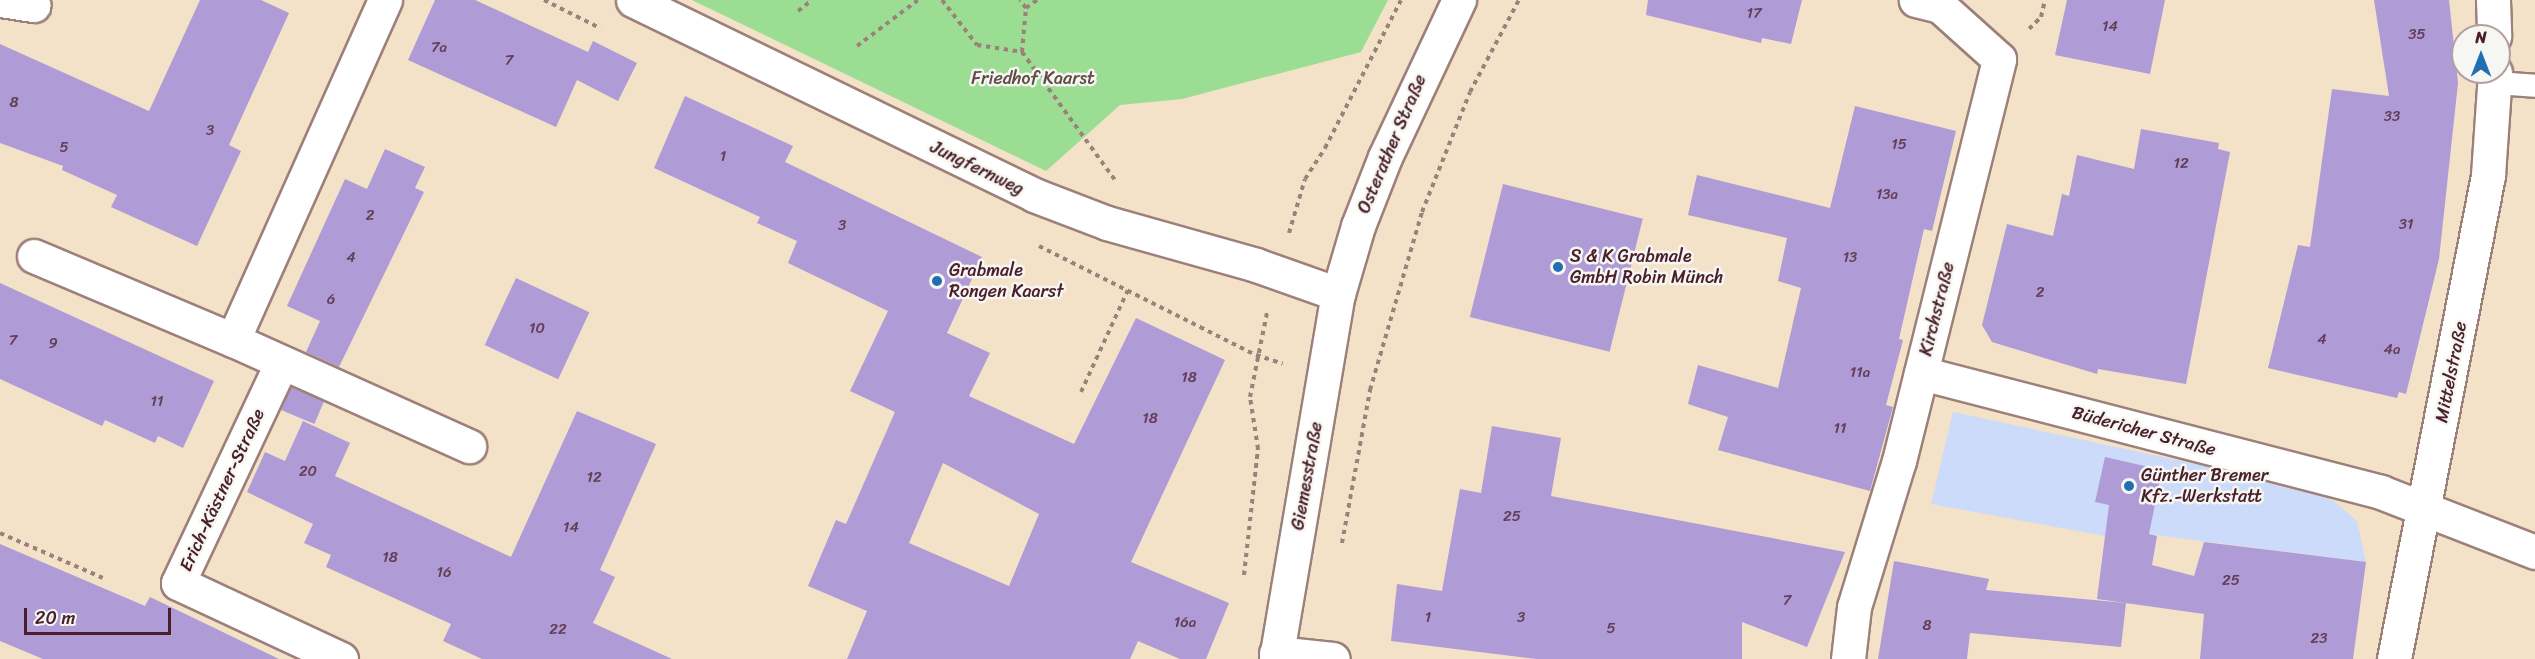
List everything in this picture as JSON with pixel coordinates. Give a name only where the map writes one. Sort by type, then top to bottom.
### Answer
[{"type":"street","points":[[1,0],[34,5]]},
{"type":"street","points":[[232,340],[385,0]]},
{"type":"street","name":"Jungfernweg","points":[[633,0],[1034,195],[1155,237],[1277,272],[1338,294]]},
{"type":"street","name":"Osterather Straße","points":[[1338,294],[1358,226],[1385,158],[1459,0]]},
{"type":"street","name":"Kirchstraße","points":[[1848,659],[1854,607],[1922,373],[1999,59],[1940,6],[1916,0]]},
{"type":"street","points":[[2493,0],[2494,24]]},
{"type":"street","name":"Mittelstraße","points":[[2394,659],[2488,175],[2496,84]]},
{"type":"street","points":[[34,256],[232,340],[281,364],[469,446]]},
{"type":"street","name":"Giemesstraße","points":[[1276,656],[1338,294]]},
{"type":"street","name":"Erich-Kästner-Straße","points":[[281,364],[178,583],[341,659]]},
{"type":"street","name":"Büdericher Straße","points":[[1922,373],[2381,492],[2535,552]]},
{"type":"street","points":[[1276,656],[1333,659]]},
{"type":"lane","name":"Mittelstraße","points":[[2511,81],[2535,86]]},
{"type":"path","points":[[798,11],[812,0]]},
{"type":"path","points":[[857,46],[918,0]]},
{"type":"path","points":[[942,0],[977,45],[1022,52]]},
{"type":"path","points":[[1020,0],[1026,8],[1022,52],[1155,237]]},
{"type":"path","points":[[1026,8],[1037,0]]},
{"type":"path","points":[[1277,272],[1305,179],[1325,148],[1401,0]]},
{"type":"path","points":[[1340,553],[1370,390],[1422,212],[1470,92],[1519,0]]},
{"type":"path","points":[[1081,392],[1128,290]]},
{"type":"path","points":[[1243,583],[1258,449],[1250,397],[1256,356]]},
{"type":"path","points":[[0,533],[103,578]]},
{"type":"shaded area","points":[[1953,412],[2289,484],[2334,501],[2357,521],[2366,562],[2107,529],[2105,536],[1931,504]]},
{"type":"green space","name":"Friedhof Kaarst","points":[[692,0],[1388,0],[1361,52],[1182,99],[1120,105],[1046,171]]},
{"type":"building","points":[[200,0],[261,0],[289,13],[229,145],[241,151],[197,246],[111,207],[117,195],[62,170],[63,166],[0,143],[0,44],[149,111]]},
{"type":"building","points":[[435,0],[475,0],[588,52],[593,41],[637,63],[618,101],[577,80],[556,127],[408,60]]},
{"type":"building","points":[[1648,0],[1802,0],[1791,44],[1762,38],[1761,43],[1646,15]]},
{"type":"building","points":[[2067,0],[2165,0],[2150,74],[2055,55]]},
{"type":"building","points":[[2374,0],[2449,0],[2452,24],[2451,84],[2458,84],[2439,259],[2406,394],[2399,392],[2397,398],[2268,368],[2298,245],[2310,247],[2332,89],[2389,96]]},
{"type":"building","points":[[685,96],[793,146],[785,162],[982,257],[947,333],[990,353],[969,396],[1074,444],[1136,318],[1225,360],[1131,562],[1229,603],[1206,659],[1180,659],[1138,641],[1130,659],[847,659],[867,611],[808,586],[836,520],[846,524],[895,412],[850,391],[888,311],[788,263],[797,241],[757,223],[760,217],[654,168]],"holes":[[[943,463],[1039,514],[1009,586],[909,543]]]},
{"type":"building","points":[[1855,106],[1956,131],[1932,231],[1924,229],[1899,339],[1903,340],[1886,405],[1893,407],[1870,491],[1718,450],[1728,417],[1688,404],[1698,365],[1778,388],[1801,288],[1778,281],[1787,238],[1688,215],[1697,175],[1830,208]]},
{"type":"building","points":[[2141,129],[2219,143],[2218,149],[2230,152],[2186,384],[2098,369],[2097,374],[1992,342],[1982,325],[2007,224],[2053,236],[2062,194],[2069,196],[2077,155],[2134,169]]},
{"type":"building","points":[[385,149],[425,167],[415,188],[424,192],[339,367],[306,352],[320,321],[287,306],[345,179],[367,189]]},
{"type":"building","name":"S & K Grabmale GmbH Robin Münch","points":[[1503,184],[1643,219],[1610,352],[1470,317]]},
{"type":"building","points":[[516,278],[589,312],[558,379],[485,345]]},
{"type":"building","points":[[0,283],[214,381],[183,448],[158,436],[155,443],[105,420],[102,426],[0,379]]},
{"type":"building","points":[[291,387],[324,401],[314,424],[281,410]]},
{"type":"building","points":[[577,411],[656,444],[600,570],[615,577],[593,623],[672,659],[482,659],[443,641],[451,624],[326,567],[331,555],[304,543],[313,524],[247,492],[265,452],[285,461],[303,421],[350,443],[335,476],[511,557]]},
{"type":"building","points":[[1492,426],[1561,438],[1551,496],[1845,552],[1807,647],[1742,622],[1742,659],[1537,659],[1391,641],[1397,584],[1442,591],[1460,489],[1481,493]]},
{"type":"building","points":[[2105,457],[2162,470],[2149,534],[2157,536],[2152,565],[2194,576],[2204,542],[2366,562],[2353,659],[2200,659],[2204,614],[2097,599],[2109,505],[2095,502]]},
{"type":"building","points":[[0,544],[145,606],[150,597],[279,659],[43,659],[0,641]]},
{"type":"building","points":[[1894,561],[1989,579],[1986,590],[2126,603],[2121,647],[1970,633],[1967,659],[1878,659]]},
{"type":"place","name":"S & K Grabmale GmbH Robin Münch","points":[[1558,267]]},
{"type":"place","name":"Grabmale Rongen Kaarst","points":[[937,281]]},
{"type":"place","name":"Günther Bremer Kfz.-Werkstatt","points":[[2129,486]]}]
